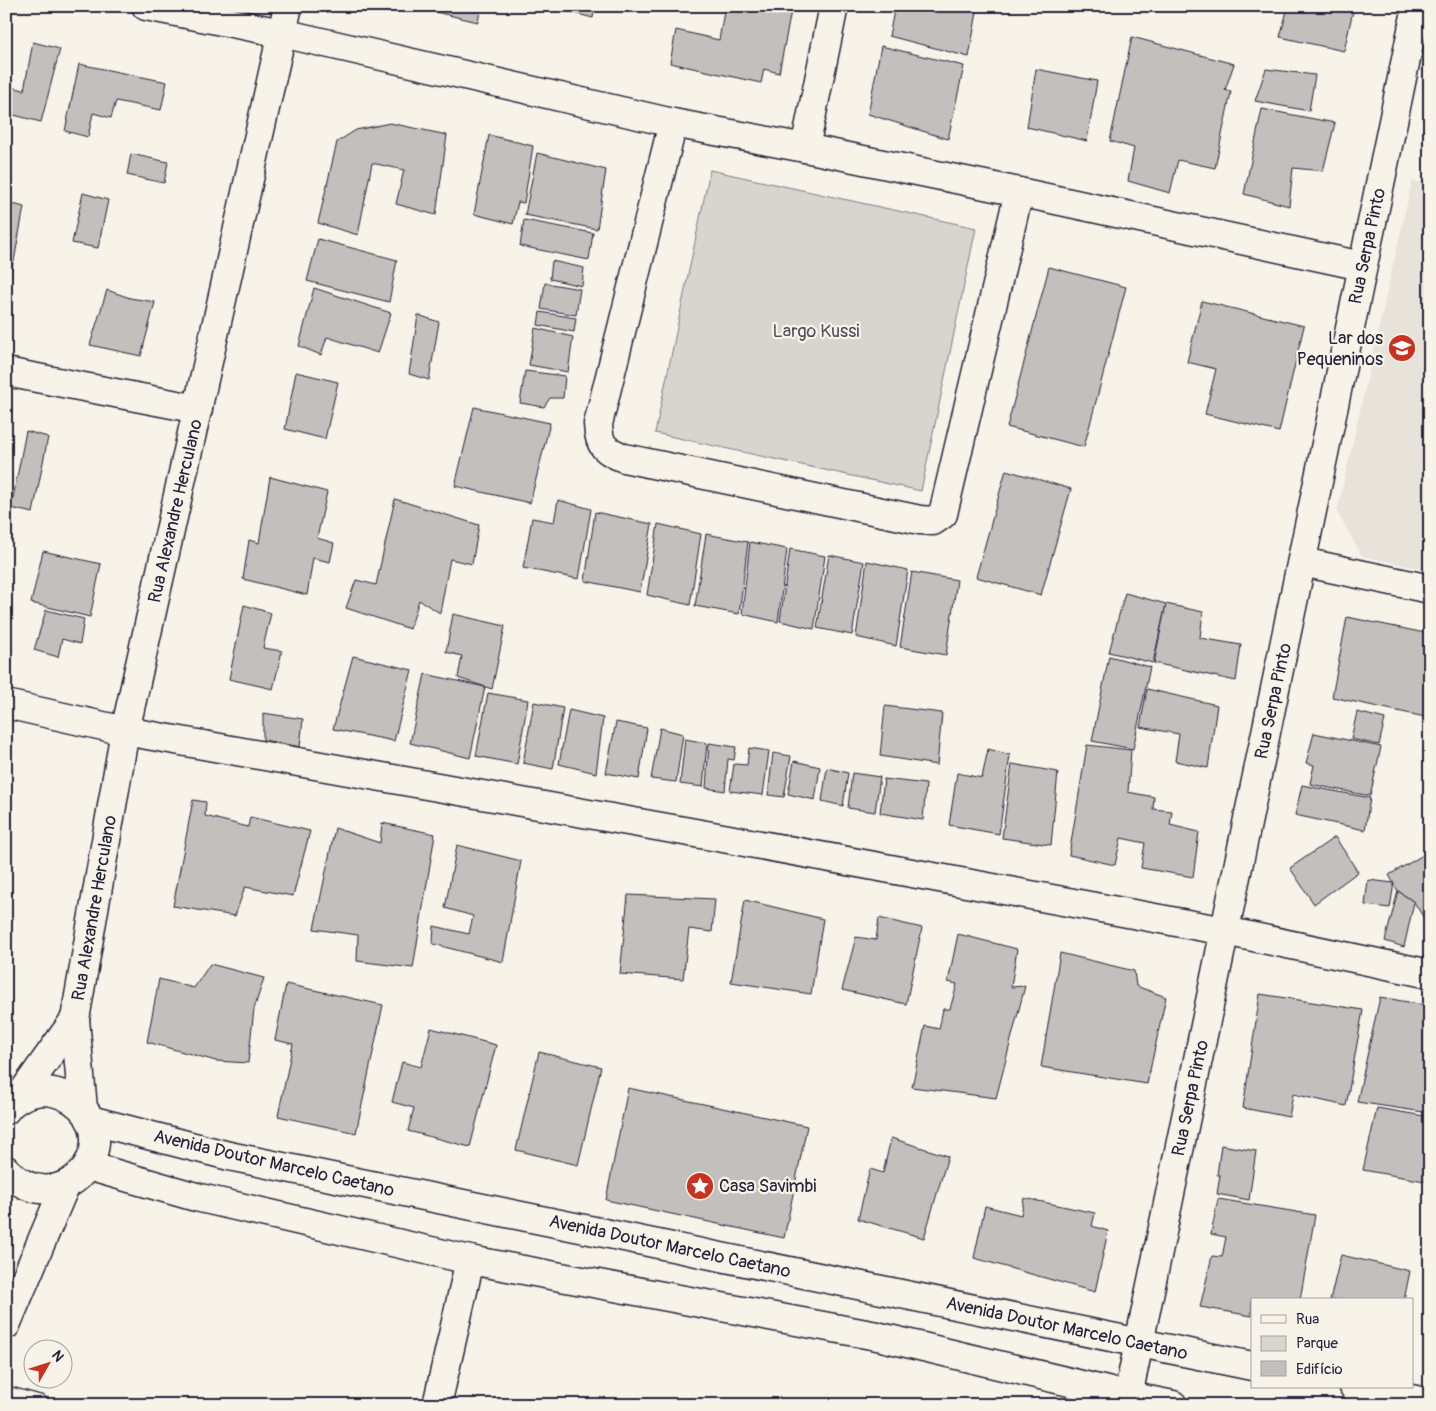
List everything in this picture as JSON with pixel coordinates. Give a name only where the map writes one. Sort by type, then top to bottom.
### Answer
[{"type":"street","points":[[146,6],[282,33],[673,123],[1019,192],[1362,266]]},
{"type":"street","name":"Rua Alexandre Herculano","points":[[87,1115],[75,1019],[125,731],[288,6]]},
{"type":"street","points":[[805,148],[834,6]]},
{"type":"street","name":"Rua Serpa Pinto","points":[[1127,1400],[1417,6]]},
{"type":"street","points":[[673,123],[598,424],[598,437],[607,451],[624,458],[920,520],[933,521],[944,514],[1019,192]]},
{"type":"street","points":[[6,372],[198,409]]},
{"type":"street","points":[[1302,562],[1430,589]]},
{"type":"street","points":[[6,704],[125,731],[733,839],[1225,932],[1430,974]]},
{"type":"street","name":"Rua Alexandre Herculano","points":[[10,1106],[75,1019]]},
{"type":"street","name":"Avenida Doutor Marcelo Caetano","points":[[10,1106],[28,1094],[52,1091],[74,1101],[87,1115],[229,1156],[1251,1366]]},
{"type":"street","points":[[6,1170],[16,1180],[32,1188],[49,1189],[66,1186],[88,1166],[92,1157],[95,1139],[87,1115]]},
{"type":"street","points":[[88,1166],[196,1197],[470,1260],[877,1336],[1127,1400],[1173,1405]]},
{"type":"street","points":[[6,1325],[66,1186]]},
{"type":"street","points":[[437,1405],[470,1260]]},
{"type":"street","points":[[1359,1388],[1430,1403]]},
{"type":"lane","points":[[6,1396],[39,1405]]},
{"type":"shaded area","name":"Lar dos Pequeninos","points":[[1412,181],[1430,184],[1430,571],[1362,556],[1337,512]]},
{"type":"green space","name":"Largo Kussi","points":[[710,170],[976,228],[921,491],[655,433]]},
{"type":"building","points":[[410,6],[481,6],[478,22]]},
{"type":"building","points":[[546,6],[595,6],[593,18]]},
{"type":"building","points":[[725,6],[792,6],[779,73],[764,69],[761,83],[670,63],[676,30],[719,40]]},
{"type":"building","points":[[895,6],[957,6],[977,12],[969,57],[889,36]]},
{"type":"building","points":[[1309,6],[1354,6],[1344,51],[1280,37],[1288,7],[1307,11]]},
{"type":"building","points":[[1132,37],[1234,64],[1225,90],[1231,92],[1215,168],[1178,160],[1170,193],[1128,181],[1134,148],[1110,141]]},
{"type":"building","points":[[33,42],[60,49],[41,122],[6,113],[6,86],[24,90]]},
{"type":"building","points":[[881,46],[964,66],[948,139],[868,114]]},
{"type":"building","points":[[79,64],[167,82],[161,110],[116,101],[111,118],[93,113],[88,137],[65,131]]},
{"type":"building","points":[[1036,69],[1097,81],[1087,141],[1027,127]]},
{"type":"building","points":[[1266,69],[1315,75],[1309,111],[1255,101]]},
{"type":"building","points":[[1262,109],[1335,123],[1323,171],[1293,168],[1289,206],[1244,194]]},
{"type":"building","points":[[390,123],[447,135],[436,215],[396,204],[404,170],[372,163],[358,235],[318,223],[337,142],[356,130]]},
{"type":"building","points":[[489,135],[533,146],[524,203],[518,202],[513,224],[474,214]]},
{"type":"building","points":[[537,153],[606,170],[597,229],[525,215]]},
{"type":"building","points":[[131,154],[168,162],[164,183],[127,175]]},
{"type":"building","points":[[83,193],[108,200],[98,248],[72,243]]},
{"type":"building","points":[[13,204],[24,207],[14,261],[6,259],[6,238]]},
{"type":"building","points":[[524,220],[593,233],[589,260],[520,246]]},
{"type":"building","points":[[318,239],[397,260],[389,302],[307,281]]},
{"type":"building","points":[[6,261],[13,263],[6,298]]},
{"type":"building","points":[[552,261],[584,268],[582,286],[550,279]]},
{"type":"building","points":[[1049,267],[1126,287],[1084,447],[1007,427]]},
{"type":"building","points":[[545,283],[580,289],[576,315],[541,309]]},
{"type":"building","points":[[314,288],[391,313],[378,353],[327,337],[321,355],[299,346]]},
{"type":"building","points":[[107,290],[130,298],[155,302],[141,356],[90,345]]},
{"type":"building","points":[[1202,301],[1304,326],[1279,432],[1205,414],[1216,369],[1187,362]]},
{"type":"building","points":[[540,312],[576,318],[574,332],[538,325]]},
{"type":"building","points":[[418,315],[439,322],[429,380],[409,374]]},
{"type":"building","points":[[535,328],[573,337],[568,372],[529,365]]},
{"type":"building","points":[[525,371],[565,376],[563,398],[550,398],[544,407],[520,403]]},
{"type":"building","points":[[296,372],[338,382],[325,439],[285,429]]},
{"type":"building","points":[[474,407],[550,423],[530,503],[455,486]]},
{"type":"building","points":[[26,431],[48,437],[33,513],[11,508]]},
{"type":"building","points":[[1006,470],[1071,489],[1041,595],[976,577]]},
{"type":"building","points":[[270,477],[327,492],[317,538],[334,543],[330,562],[313,558],[307,595],[243,579],[249,540],[259,543]]},
{"type":"building","points":[[395,499],[479,525],[472,564],[450,559],[440,613],[419,600],[410,629],[346,608],[356,580],[376,585]]},
{"type":"building","points":[[558,500],[591,509],[579,579],[523,568],[532,518],[554,522]]},
{"type":"building","points":[[595,512],[652,524],[640,592],[585,581]]},
{"type":"building","points":[[658,524],[701,534],[690,605],[647,595]]},
{"type":"building","points":[[706,534],[748,542],[739,614],[695,606]]},
{"type":"building","points":[[750,542],[787,549],[778,622],[742,614]]},
{"type":"building","points":[[790,549],[825,556],[814,629],[780,621]]},
{"type":"building","points":[[43,551],[101,564],[90,617],[31,603]]},
{"type":"building","points":[[829,555],[864,562],[852,635],[817,628]]},
{"type":"building","points":[[867,561],[908,570],[896,646],[856,637]]},
{"type":"building","points":[[912,572],[957,580],[946,655],[900,647]]},
{"type":"building","points":[[1125,593],[1166,604],[1153,663],[1109,652]]},
{"type":"building","points":[[1166,604],[1203,612],[1200,638],[1241,645],[1236,681],[1154,663]]},
{"type":"building","points":[[244,605],[271,613],[263,648],[282,651],[273,689],[229,679]]},
{"type":"building","points":[[46,610],[84,619],[80,644],[62,639],[58,657],[34,650]]},
{"type":"building","points":[[453,614],[505,626],[492,689],[458,678],[462,656],[446,652]]},
{"type":"building","points":[[1347,617],[1430,634],[1430,718],[1332,697]]},
{"type":"building","points":[[353,656],[412,670],[394,741],[333,729]]},
{"type":"building","points":[[1109,656],[1150,667],[1133,749],[1092,741]]},
{"type":"building","points":[[425,674],[485,687],[470,758],[410,743]]},
{"type":"building","points":[[1147,689],[1217,705],[1208,768],[1175,761],[1179,734],[1140,727]]},
{"type":"building","points":[[488,693],[528,700],[517,764],[476,756]]},
{"type":"building","points":[[534,702],[563,708],[553,769],[523,763]]},
{"type":"building","points":[[885,706],[942,713],[937,765],[880,756]]},
{"type":"building","points":[[569,710],[603,718],[596,773],[559,764]]},
{"type":"building","points":[[1357,712],[1385,719],[1379,745],[1351,739]]},
{"type":"building","points":[[263,713],[303,719],[300,747],[263,740]]},
{"type":"building","points":[[616,722],[647,728],[639,779],[606,773]]},
{"type":"building","points":[[660,728],[683,734],[676,782],[651,779]]},
{"type":"building","points":[[1314,733],[1381,747],[1370,796],[1310,784],[1314,765],[1306,763]]},
{"type":"building","points":[[685,739],[707,743],[703,787],[680,784]]},
{"type":"building","points":[[709,743],[736,747],[734,760],[728,759],[725,791],[706,788]]},
{"type":"building","points":[[1087,745],[1131,750],[1128,792],[1154,797],[1153,809],[1172,811],[1170,825],[1199,832],[1193,877],[1141,868],[1145,843],[1121,838],[1115,865],[1069,855]]},
{"type":"building","points":[[749,748],[769,751],[763,795],[730,791],[734,764],[747,765]]},
{"type":"building","points":[[988,749],[1010,755],[999,834],[949,825],[957,773],[982,778]]},
{"type":"building","points":[[773,753],[791,756],[784,797],[768,795]]},
{"type":"building","points":[[794,761],[820,767],[815,800],[788,794]]},
{"type":"building","points":[[1012,764],[1058,772],[1051,845],[1002,838]]},
{"type":"building","points":[[827,768],[848,773],[843,806],[822,801]]},
{"type":"building","points":[[852,773],[880,777],[875,812],[848,808]]},
{"type":"building","points":[[884,779],[926,784],[923,820],[880,813]]},
{"type":"building","points":[[1302,785],[1370,798],[1365,830],[1295,815]]},
{"type":"building","points":[[193,800],[206,802],[205,816],[248,827],[250,817],[310,831],[293,896],[245,887],[235,916],[173,906]]},
{"type":"building","points":[[382,823],[435,834],[413,968],[357,961],[358,935],[314,929],[335,828],[380,843]]},
{"type":"building","points":[[1335,837],[1358,872],[1314,904],[1290,868]]},
{"type":"building","points":[[457,845],[521,861],[503,962],[433,944],[434,926],[469,934],[473,916],[445,908]]},
{"type":"building","points":[[1430,851],[1430,928],[1414,902],[1398,891],[1389,875]]},
{"type":"building","points":[[1368,880],[1394,883],[1390,908],[1365,905]]},
{"type":"building","points":[[1398,891],[1414,902],[1404,947],[1385,941]]},
{"type":"building","points":[[628,895],[715,899],[712,932],[689,929],[683,979],[620,974]]},
{"type":"building","points":[[745,900],[823,919],[811,994],[731,982]]},
{"type":"building","points":[[879,918],[922,928],[906,1004],[842,990],[856,937],[876,940]]},
{"type":"building","points":[[958,934],[1017,949],[1011,987],[1025,986],[996,1098],[912,1087],[925,1026],[939,1029],[943,1009],[950,1009],[957,984],[948,982]]},
{"type":"building","points":[[1060,953],[1134,971],[1136,986],[1166,997],[1147,1084],[1041,1067]]},
{"type":"building","points":[[210,964],[264,978],[254,1009],[248,1063],[216,1061],[147,1042],[159,979],[194,988]]},
{"type":"building","points":[[286,984],[383,1005],[356,1133],[278,1116],[293,1044],[275,1040]]},
{"type":"building","points":[[1260,994],[1363,1010],[1346,1106],[1293,1094],[1289,1117],[1243,1108]]},
{"type":"building","points":[[1380,997],[1430,1006],[1430,1113],[1357,1102]]},
{"type":"building","points":[[431,1028],[496,1045],[470,1147],[408,1131],[414,1108],[392,1102],[402,1062],[421,1067]]},
{"type":"building","points":[[539,1052],[601,1067],[578,1165],[516,1150]]},
{"type":"building","points":[[628,1088],[807,1126],[784,1238],[606,1200]]},
{"type":"building","points":[[1377,1108],[1430,1117],[1430,1182],[1363,1170]]},
{"type":"building","points":[[891,1138],[948,1156],[924,1238],[858,1219],[870,1169],[883,1173]]},
{"type":"building","points":[[1221,1145],[1256,1151],[1249,1200],[1217,1194],[1220,1175],[1217,1175]]},
{"type":"building","points":[[1024,1198],[1095,1213],[1092,1226],[1108,1231],[1095,1292],[974,1258],[985,1206],[1021,1215]]},
{"type":"building","points":[[1218,1199],[1315,1215],[1300,1298],[1251,1298],[1251,1316],[1200,1307],[1212,1256],[1222,1257],[1226,1237],[1211,1234]]},
{"type":"building","points":[[1341,1255],[1410,1271],[1404,1298],[1330,1298]]},
{"type":"place","name":"Lar dos Pequeninos","points":[[1402,348]]},
{"type":"place","name":"Casa Savimbi","points":[[700,1186]]}]
